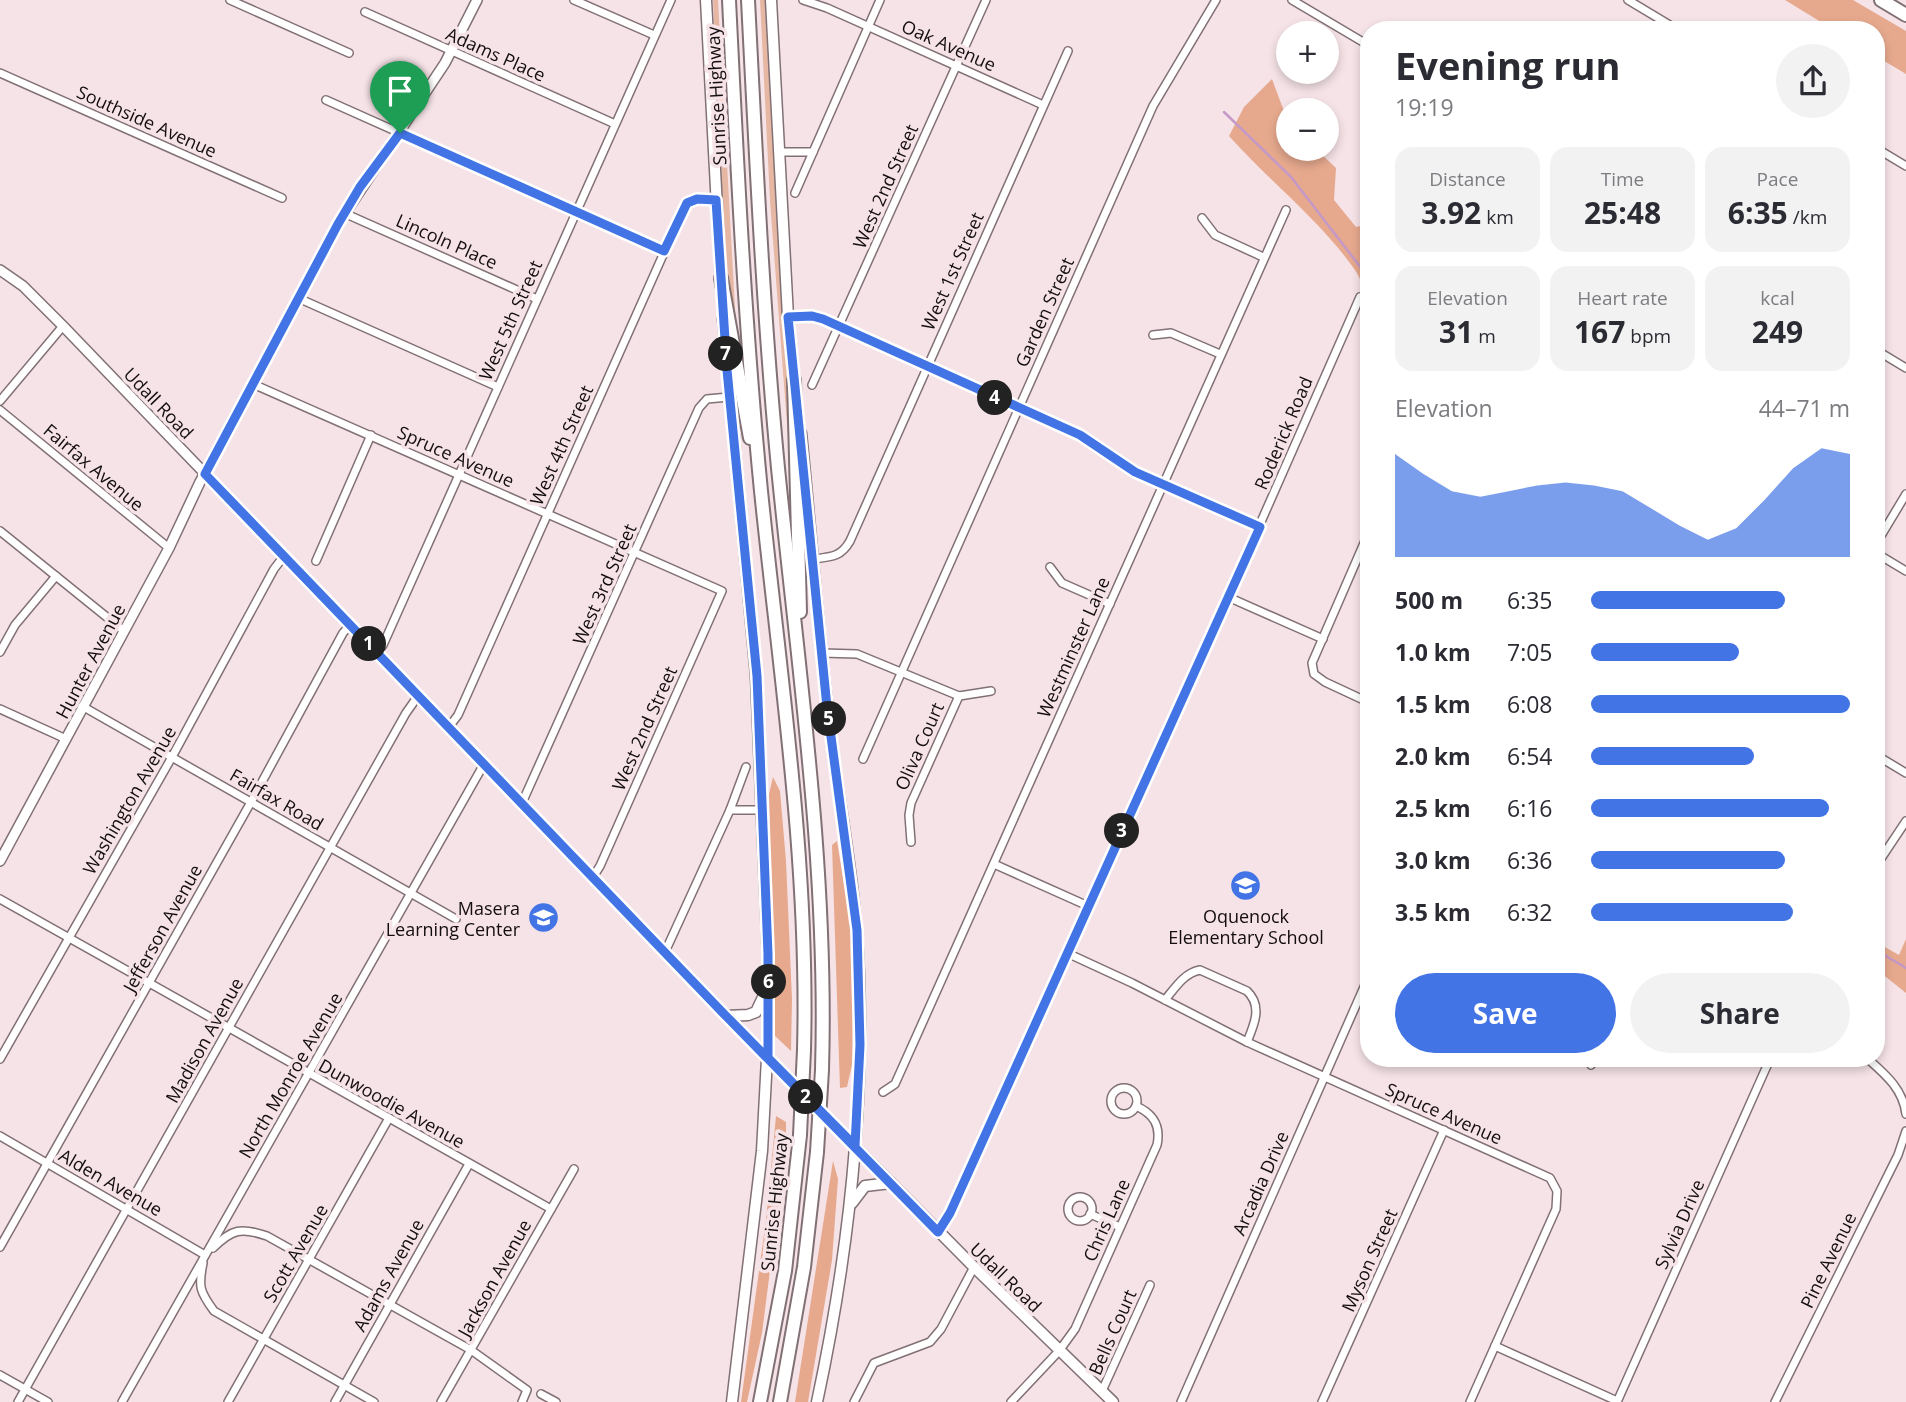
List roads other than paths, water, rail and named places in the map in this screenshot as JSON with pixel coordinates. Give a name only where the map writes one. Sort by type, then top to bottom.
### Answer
[{"type":"highway","name":"Sunrise Highway","points":[[729,0],[747,335],[800,878],[804,969],[800,1135],[785,1271],[761,1402]]},
{"type":"highway","name":"Sunrise Highway","points":[[748,0],[765,328],[820,888],[823,979],[822,1069],[817,1152],[802,1278],[780,1402]]},
{"type":"highway","points":[[1881,0],[1906,15]]},
{"type":"highway","points":[[721,278],[745,418],[761,486]]},
{"type":"highway","points":[[794,380],[800,592],[798,665]]},
{"type":"main road","name":"Sunrise Highway","points":[[706,0],[729,397],[756,666],[769,984],[768,1058],[760,1167],[732,1402]]},
{"type":"main road","points":[[771,0],[788,317],[827,707],[857,930],[860,1045],[855,1146],[835,1316],[817,1402]]},
{"type":"main road","points":[[726,1016],[756,1012],[769,984]]},
{"type":"main road","name":"Udall Road","points":[[768,1058],[938,1232],[1113,1402]]},
{"type":"main road","points":[[849,1206],[865,1186],[891,1183]]},
{"type":"street","points":[[230,0],[349,53]]},
{"type":"street","name":"Hunter Avenue","points":[[0,861],[169,548],[205,474],[344,213],[400,133],[452,51],[477,0]]},
{"type":"street","points":[[574,0],[654,35]]},
{"type":"street","name":"West 5th Street","points":[[377,653],[383,645],[671,0]]},
{"type":"street","name":"Oak Avenue","points":[[803,0],[827,8],[1043,105]]},
{"type":"street","points":[[795,193],[880,0]]},
{"type":"street","name":"West 2nd Street","points":[[811,385],[986,0]]},
{"type":"street","name":"Garden Street","points":[[863,759],[1153,106],[1216,0]]},
{"type":"street","points":[[1292,0],[1360,40]]},
{"type":"street","points":[[1628,0],[1663,21]]},
{"type":"street","name":"Adams Place","points":[[365,12],[615,124]]},
{"type":"street","name":"West 1st Street","points":[[813,559],[836,556],[850,541],[1068,51]]},
{"type":"street","name":"Southside Avenue","points":[[0,73],[282,198]]},
{"type":"street","points":[[326,100],[664,251]]},
{"type":"street","points":[[779,152],[813,152]]},
{"type":"street","points":[[1885,153],[1906,166]]},
{"type":"street","name":"West 4th Street","points":[[449,727],[458,715],[687,203],[697,199],[716,200]]},
{"type":"street","name":"Westminster Lane","points":[[883,1092],[895,1084],[1286,210]]},
{"type":"street","name":"Lincoln Place","points":[[344,213],[537,299]]},
{"type":"street","points":[[1202,218],[1215,235],[1264,257]]},
{"type":"street","name":"Udall Road","points":[[0,270],[23,286],[64,326],[768,1058]]},
{"type":"street","name":"Roderick Road","points":[[938,1232],[950,1213],[1260,527],[1360,297]]},
{"type":"street","points":[[299,298],[498,387]]},
{"type":"street","points":[[788,317],[812,316],[839,327],[1080,435],[1120,464],[1260,527]]},
{"type":"street","points":[[0,401],[64,326]]},
{"type":"street","points":[[1153,335],[1171,333],[1220,354]]},
{"type":"street","points":[[1885,355],[1906,368]]},
{"type":"street","name":"Spruce Avenue","points":[[253,384],[722,591]]},
{"type":"street","name":"West 3rd Street","points":[[522,803],[701,404],[712,398],[729,397]]},
{"type":"street","name":"Fairfax Avenue","points":[[0,410],[169,548]]},
{"type":"street","points":[[316,561],[371,435]]},
{"type":"street","points":[[1885,529],[1906,494]]},
{"type":"street","points":[[0,531],[124,631]]},
{"type":"street","points":[[1360,553],[1312,663],[1314,674],[1360,698]]},
{"type":"street","name":"Washington Avenue","points":[[0,1059],[172,757],[274,569],[284,556]]},
{"type":"street","points":[[1885,558],[1906,571]]},
{"type":"street","points":[[1050,567],[1062,583],[1110,604]]},
{"type":"street","points":[[0,652],[15,625],[56,576]]},
{"type":"street","name":"West 2nd Street","points":[[593,877],[722,591]]},
{"type":"street","points":[[1228,597],[1323,639]]},
{"type":"street","name":"Jefferson Avenue","points":[[0,1247],[350,625]]},
{"type":"street","points":[[821,653],[852,652],[959,696]]},
{"type":"street","name":"Oliva Court","points":[[911,842],[911,803],[959,696],[992,691]]},
{"type":"street","name":"Madison Avenue","points":[[18,1402],[405,713],[418,696]]},
{"type":"street","name":"Fairfax Road","points":[[82,706],[456,919]]},
{"type":"street","points":[[0,709],[66,739]]},
{"type":"street","points":[[1885,760],[1906,773]]},
{"type":"street","name":"North Monroe Avenue","points":[[122,1402],[484,764]]},
{"type":"street","points":[[666,952],[730,810],[746,767]]},
{"type":"street","points":[[730,810],[762,810]]},
{"type":"street","points":[[1885,852],[1906,821]]},
{"type":"street","points":[[994,864],[1087,906]]},
{"type":"street","name":"Dunwoodie Avenue","points":[[0,899],[551,1209]]},
{"type":"street","name":"Spruce Avenue","points":[[1067,953],[1247,1042],[1546,1175],[1557,1191],[1556,1209],[1470,1402]]},
{"type":"street","points":[[1165,1000],[1186,976],[1192,971],[1200,970],[1247,991],[1257,1009],[1247,1042]]},
{"type":"street","name":"Arcadia Drive","points":[[1181,1402],[1360,996]]},
{"type":"street","name":"Sylvia Drive","points":[[1617,1401],[1766,1067]]},
{"type":"street","points":[[1876,1067],[1894,1084],[1906,1114]]},
{"type":"street","name":"Chris Lane","points":[[1011,1402],[1075,1329],[1120,1227],[1159,1133],[1157,1123],[1151,1115],[1136,1106]]},
{"type":"street","name":"Scott Avenue","points":[[228,1402],[389,1118]]},
{"type":"street","name":"Myson Street","points":[[1322,1402],[1444,1130]]},
{"type":"street","name":"Pine Avenue","points":[[1775,1402],[1898,1155],[1906,1131]]},
{"type":"street","name":"Alden Avenue","points":[[0,1136],[205,1255]]},
{"type":"street","name":"Adams Avenue","points":[[335,1402],[469,1164]]},
{"type":"street","name":"Jackson Avenue","points":[[441,1402],[574,1169]]},
{"type":"street","points":[[1090,1214],[1120,1227]]},
{"type":"street","points":[[374,1402],[215,1311],[204,1297],[199,1282],[205,1255],[228,1233],[253,1231],[267,1236],[471,1350],[527,1390],[523,1402]]},
{"type":"street","points":[[854,1402],[874,1363],[930,1342],[941,1329],[974,1267]]},
{"type":"street","name":"Bells Court","points":[[1102,1391],[1150,1285]]},
{"type":"street","points":[[1495,1346],[1617,1401]]},
{"type":"street","points":[[0,1375],[48,1402]]},
{"type":"street","points":[[541,1394],[556,1402]]},
{"type":"waterway","points":[[1224,112],[1291,177],[1360,267]]},
{"type":"waterway","points":[[1885,955],[1906,968]]},
{"type":"place","name":"Oquenock Elementary School","points":[[1246,885]]},
{"type":"place","name":"Masera Learning Center","points":[[543,918]]}]
